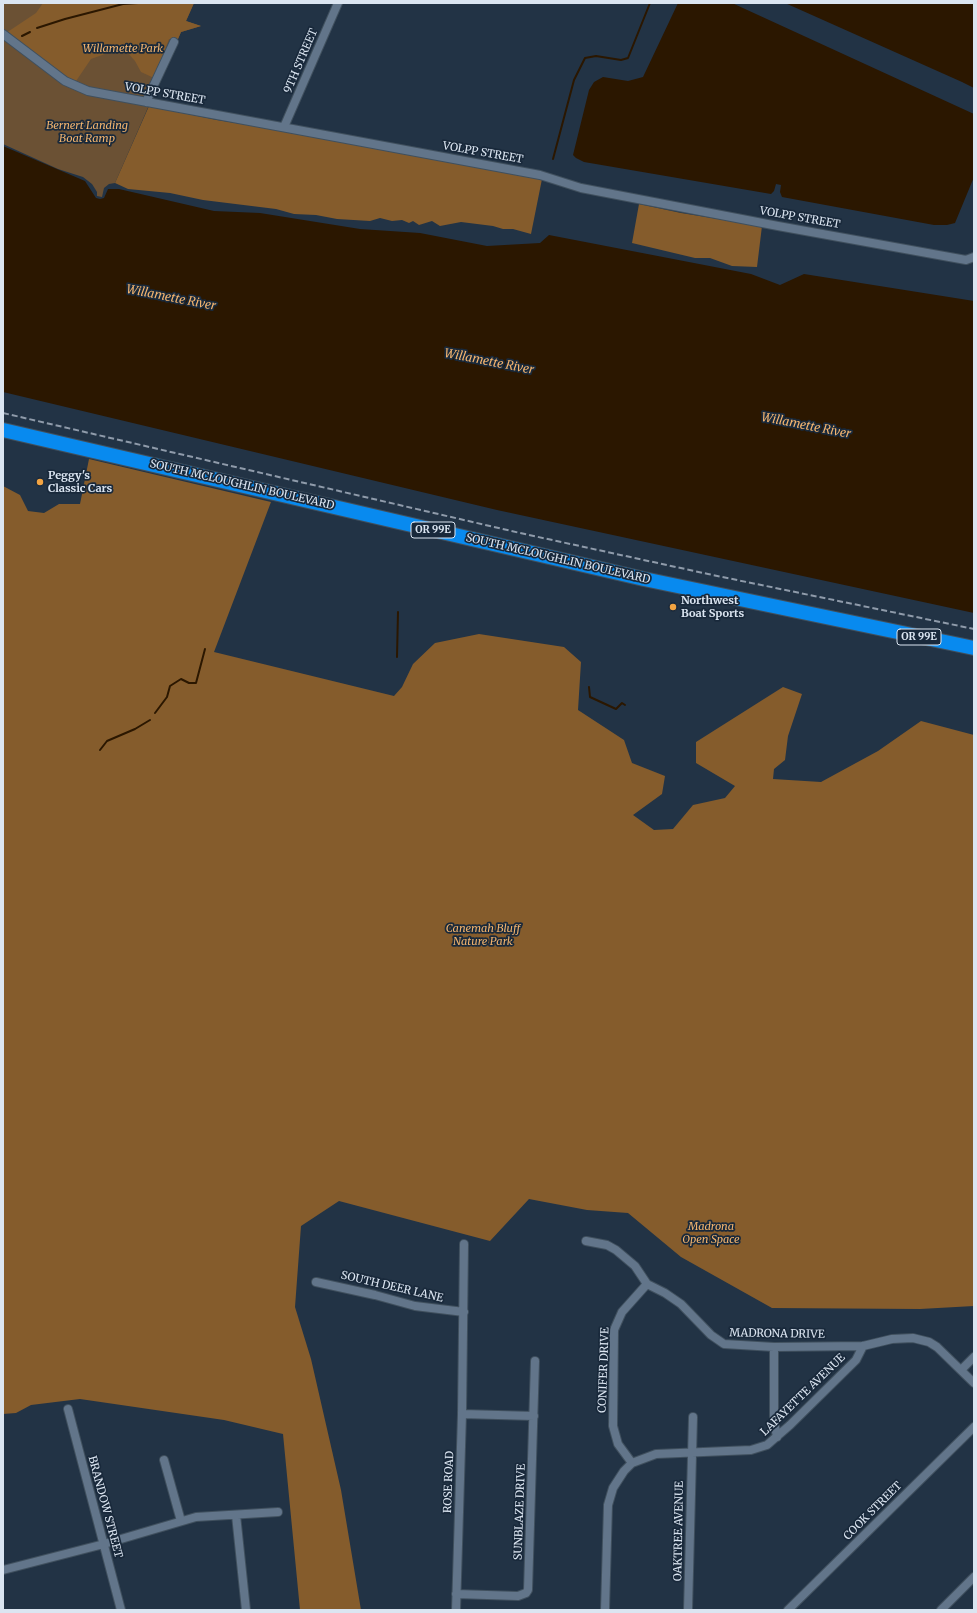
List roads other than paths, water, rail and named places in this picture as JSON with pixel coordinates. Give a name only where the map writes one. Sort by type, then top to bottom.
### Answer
[{"type":"highway","name":"SOUTH MCLOUGHLIN BOULEVARD","points":[[3,430],[644,579],[974,648]]},
{"type":"street","name":"9TH STREET","points":[[284,127],[338,3]]},
{"type":"street","name":"VOLPP STREET","points":[[3,34],[73,85],[88,91],[540,175],[581,188],[778,226],[966,260],[974,257]]},
{"type":"street","points":[[146,102],[174,42]]},
{"type":"street","name":"MADRONA DRIVE","points":[[586,1241],[607,1245],[616,1250],[635,1266],[647,1284],[665,1293],[680,1304],[711,1335],[724,1344],[774,1347],[863,1346]]},
{"type":"street","name":"ROSE ROAD","points":[[456,1610],[462,1414],[464,1244]]},
{"type":"street","name":"SOUTH DEER LANE","points":[[316,1282],[368,1293],[415,1306],[464,1312]]},
{"type":"street","name":"CONIFER DRIVE","points":[[632,1463],[618,1444],[613,1426],[614,1330],[622,1312],[647,1284]]},
{"type":"street","points":[[863,1346],[904,1338],[921,1339],[937,1347],[974,1384]]},
{"type":"street","name":"LAFAYETTE AVENUE","points":[[605,1610],[607,1514],[609,1497],[616,1481],[632,1463],[656,1454],[751,1450],[767,1445],[856,1360],[863,1346]]},
{"type":"street","points":[[774,1347],[774,1421],[777,1437]]},
{"type":"street","points":[[961,1370],[974,1357]]},
{"type":"street","name":"SUNBLAZE DRIVE","points":[[456,1594],[518,1596],[526,1593],[528,1590],[535,1361]]},
{"type":"street","name":"BRANDOW STREET","points":[[68,1409],[121,1610]]},
{"type":"street","points":[[462,1414],[534,1416]]},
{"type":"street","name":"OAKTREE AVENUE","points":[[688,1610],[693,1417]]},
{"type":"street","name":"COOK STREET","points":[[788,1610],[974,1427]]},
{"type":"street","points":[[164,1460],[181,1521]]},
{"type":"street","points":[[3,1570],[104,1544],[181,1521],[206,1516],[278,1512]]},
{"type":"street","points":[[236,1515],[246,1610]]},
{"type":"street","points":[[941,1610],[974,1578]]},
{"type":"water","points":[[678,3],[732,3],[974,114],[974,177],[955,223],[947,225],[934,225],[782,197],[780,192],[781,185],[776,184],[774,191],[771,194],[584,162],[576,158],[573,155],[589,90],[594,82],[603,77],[628,81],[643,77]]},
{"type":"water","points":[[785,3],[974,3],[974,88],[962,82]]},
{"type":"water","name":"Willamette River","points":[[3,146],[85,181],[96,198],[100,199],[104,198],[108,189],[119,189],[214,211],[260,213],[360,229],[420,233],[487,246],[540,243],[549,235],[751,274],[780,285],[804,274],[974,301],[974,613],[497,510],[3,392]]},
{"type":"waterway","points":[[37,28],[123,4],[138,3]]},
{"type":"waterway","points":[[553,159],[574,80],[585,58],[596,56],[621,60],[628,58],[650,3]]},
{"type":"waterway","points":[[22,36],[30,32]]},
{"type":"waterway","points":[[397,657],[398,612]]},
{"type":"waterway","points":[[155,713],[167,697],[170,686],[181,679],[189,683],[196,683],[205,649]]},
{"type":"waterway","points":[[589,687],[590,697],[616,709],[622,703],[625,705]]},
{"type":"waterway","points":[[100,750],[107,741],[135,729],[150,720]]},
{"type":"railway","points":[[3,413],[520,533],[708,574],[974,629]]},
{"type":"place","name":"Peggy's Classic Cars","points":[[40,482]]},
{"type":"place","name":"Northwest Boat Sports","points":[[673,607]]},
{"type":"park label","name":"Willamette Park","points":[[123,49]]},
{"type":"park label","name":"Bernert Landing Boat Ramp","points":[[87,132]]},
{"type":"park label","name":"Canemah Bluff Nature Park","points":[[483,935]]},
{"type":"park label","name":"Madrona Open Space","points":[[711,1233]]}]
